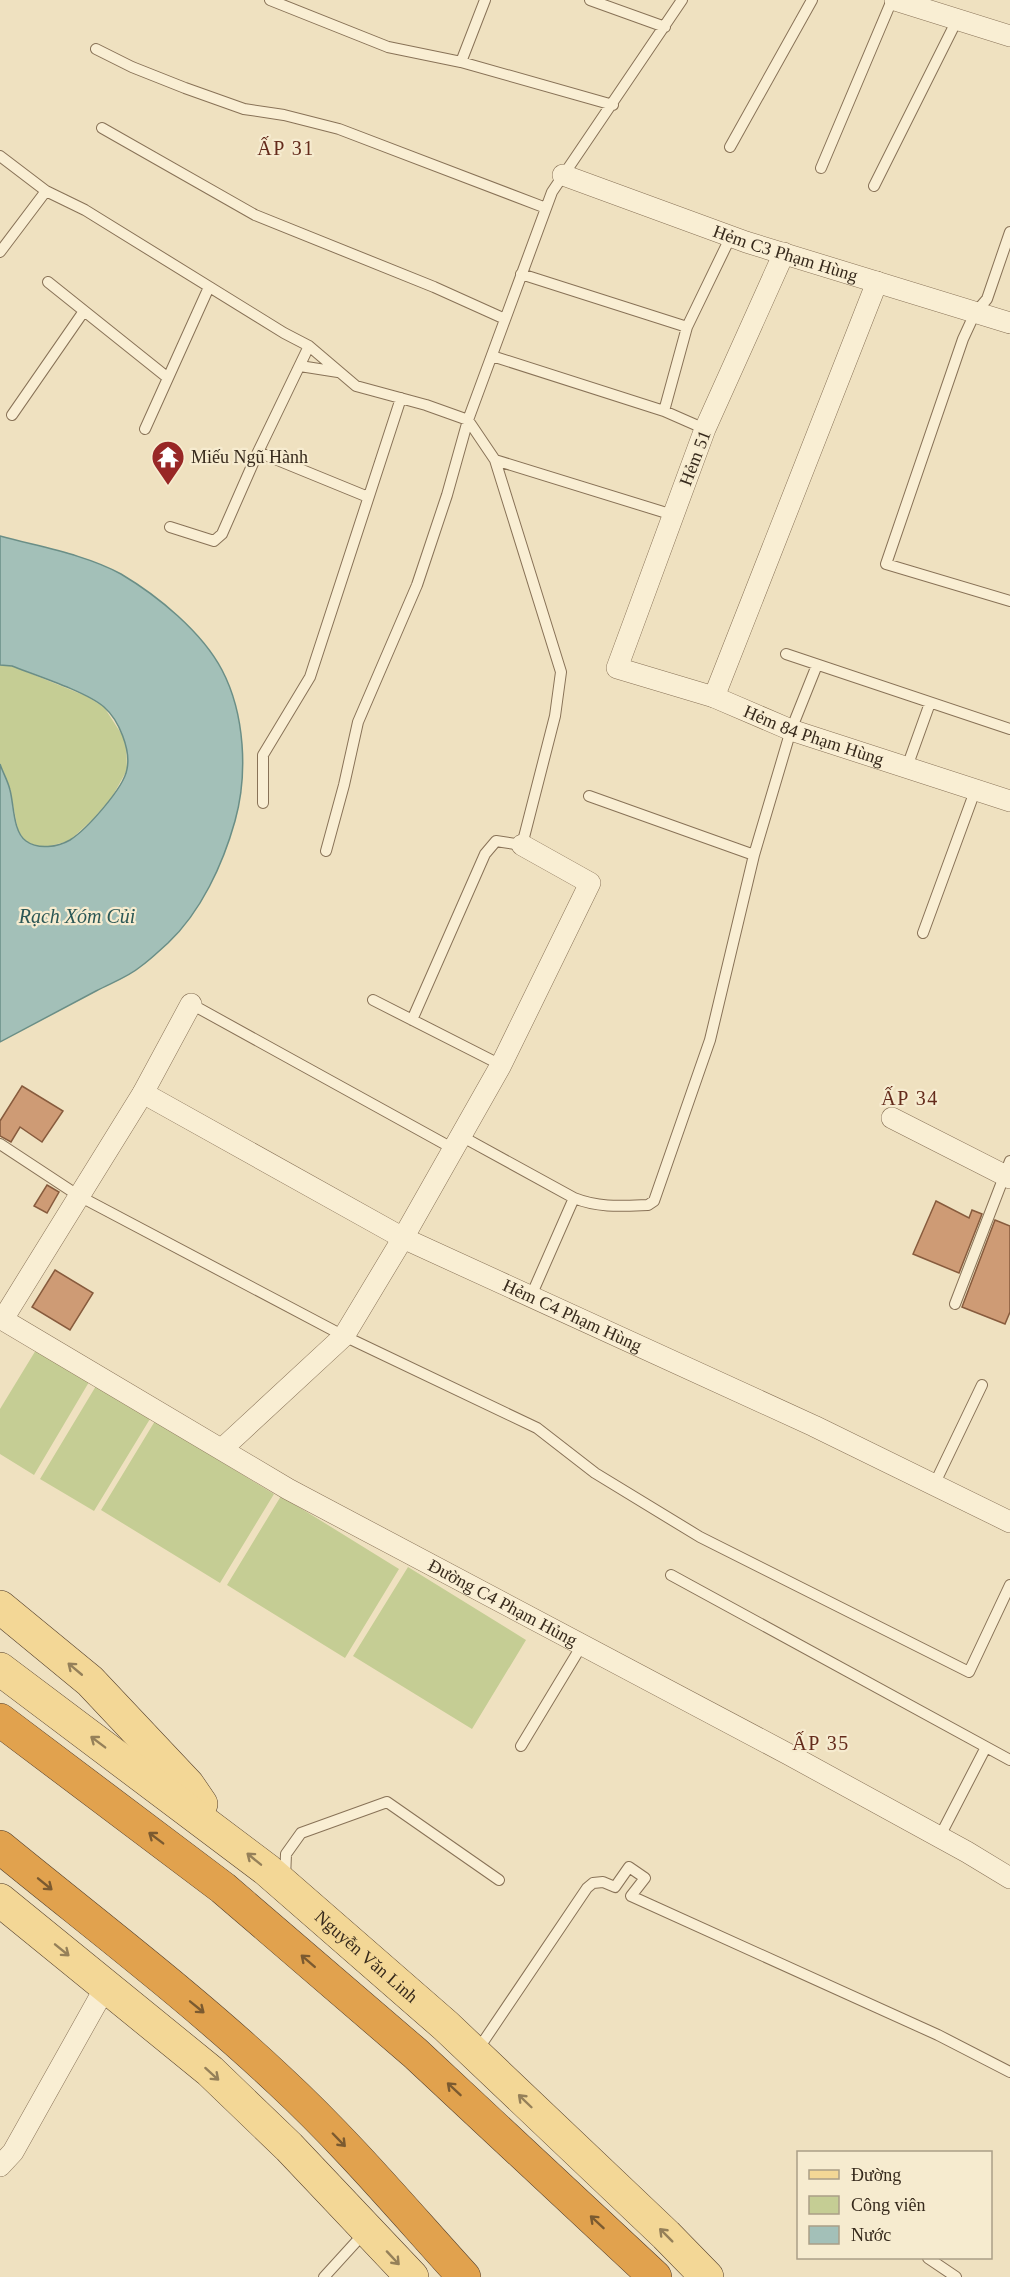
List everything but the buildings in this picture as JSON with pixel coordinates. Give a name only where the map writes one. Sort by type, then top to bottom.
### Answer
[{"type":"highway","points":[[0,1720],[232,1896],[415,2053],[655,2277]]},
{"type":"highway","points":[[0,1847],[214,2021],[264,2066],[351,2152],[464,2277]]},
{"type":"main road","points":[[0,1607],[90,1682],[188,1785],[225,1837]]},
{"type":"main road","name":"Nguyễn Văn Linh","points":[[0,1669],[225,1837],[284,1885],[476,2054],[707,2277]]},
{"type":"main road","points":[[0,1900],[210,2071],[290,2147],[411,2277]]},
{"type":"street","points":[[893,0],[1010,36]]},
{"type":"street","name":"Hẻm C3 Phạm Hùng","points":[[563,174],[731,236],[1010,323]]},
{"type":"street","name":"Hẻm 51","points":[[617,668],[705,429],[784,253]]},
{"type":"street","points":[[714,697],[877,282]]},
{"type":"street","name":"Hẻm 84 Phạm Hùng","points":[[617,668],[714,697],[791,730],[975,791],[1009,798]]},
{"type":"street","points":[[223,1448],[344,1336],[403,1238],[501,1065],[591,883],[522,845]]},
{"type":"street","points":[[1,1318],[143,1093],[191,1004]]},
{"type":"street","name":"Hẻm C4 Phạm Hùng","points":[[143,1093],[403,1238],[814,1426],[1010,1522]]},
{"type":"street","points":[[892,1118],[1008,1172]]},
{"type":"street","name":"Đường C4 Phạm Hủng","points":[[1,1318],[223,1448],[288,1489],[582,1645],[1010,1878]]},
{"type":"street","points":[[0,2166],[13,2152],[106,1986]]},
{"type":"lane","points":[[270,0],[388,47],[461,62],[613,105]]},
{"type":"lane","points":[[461,62],[485,0]]},
{"type":"lane","points":[[590,0],[665,27]]},
{"type":"lane","points":[[326,851],[358,722],[417,585],[447,495],[468,420],[552,192],[682,0]]},
{"type":"lane","points":[[730,147],[812,0]]},
{"type":"lane","points":[[820,168],[893,0]]},
{"type":"lane","points":[[874,186],[957,20]]},
{"type":"lane","points":[[96,49],[132,68],[244,109],[284,115],[339,129],[546,208]]},
{"type":"lane","points":[[102,128],[255,215],[434,287],[505,319]]},
{"type":"lane","points":[[0,156],[46,191],[85,210],[284,333],[309,346],[356,386],[468,420],[495,460],[561,672],[555,716],[522,845],[496,841],[485,854],[412,1020]]},
{"type":"lane","points":[[2,245],[46,191]]},
{"type":"lane","points":[[1010,232],[987,299],[975,313],[963,339],[886,564],[1010,601]]},
{"type":"lane","points":[[664,411],[687,327],[731,236]]},
{"type":"lane","points":[[521,273],[687,327]]},
{"type":"lane","points":[[48,282],[168,378]]},
{"type":"lane","points":[[145,429],[209,287]]},
{"type":"lane","points":[[12,415],[84,311]]},
{"type":"lane","points":[[170,527],[214,541],[219,538],[309,346]]},
{"type":"lane","points":[[492,356],[664,411],[705,429]]},
{"type":"lane","points":[[300,366],[338,372]]},
{"type":"lane","points":[[263,803],[263,754],[310,677],[400,398]]},
{"type":"lane","points":[[258,452],[368,497]]},
{"type":"lane","points":[[495,460],[673,515]]},
{"type":"lane","points":[[786,654],[1010,729]]},
{"type":"lane","points":[[191,1004],[457,1142],[574,1198],[601,1206],[648,1205],[654,1201],[710,1040],[754,855],[791,730],[817,665]]},
{"type":"lane","points":[[907,767],[930,703]]},
{"type":"lane","points":[[923,933],[975,791]]},
{"type":"lane","points":[[589,796],[754,855]]},
{"type":"lane","points":[[373,1000],[501,1065]]},
{"type":"lane","points":[[0,1144],[79,1196],[344,1336],[537,1428],[595,1473],[700,1537],[969,1672],[1010,1585]]},
{"type":"lane","points":[[955,1304],[1008,1172]]},
{"type":"lane","points":[[531,1296],[574,1198]]},
{"type":"lane","points":[[934,1485],[982,1385]]},
{"type":"lane","points":[[671,1575],[1010,1760]]},
{"type":"lane","points":[[521,1746],[582,1645]]},
{"type":"lane","points":[[939,1838],[986,1747]]},
{"type":"lane","points":[[284,1885],[286,1854],[301,1833],[387,1802],[499,1880]]},
{"type":"lane","points":[[476,2054],[587,1888],[594,1882],[603,1882],[615,1887],[628,1867],[645,1878],[631,1896],[938,2035],[1010,2072]]},
{"type":"lane","points":[[324,2277],[367,2230]]},
{"type":"lane","points":[[929,2259],[956,2277]]},
{"type":"green space","points":[[0,665],[12,666],[86,696],[104,707],[126,741],[127,770],[112,797],[69,841],[42,848],[25,841],[18,830],[10,789],[0,764]]},
{"type":"green space","points":[[39,1345],[92,1377],[34,1475],[0,1454],[0,1409]]},
{"type":"green space","points":[[99,1381],[153,1414],[94,1511],[40,1479]]},
{"type":"green space","points":[[155,1421],[274,1494],[220,1583],[101,1510]]},
{"type":"green space","points":[[281,1496],[399,1569],[345,1658],[227,1585]]},
{"type":"green space","points":[[408,1567],[526,1640],[472,1729],[353,1656]]},
{"type":"water","name":"Rạch Xóm Củi","points":[[0,536],[77,556],[107,567],[135,583],[178,616],[203,642],[222,670],[230,687],[240,725],[243,764],[239,803],[224,854],[201,902],[180,931],[130,974],[0,1042],[0,764],[9,787],[16,825],[22,837],[36,846],[48,846],[70,840],[94,818],[119,787],[128,761],[119,727],[104,707],[96,701],[60,684],[12,666],[0,665]]},
{"type":"place","name":"Miếu Ngũ Hành","points":[[168,486]]},
{"type":"district","name":"ẤP 31","points":[[286,148]]},
{"type":"district","name":"ẤP 34","points":[[910,1098]]},
{"type":"district","name":"ẤP 35","points":[[821,1743]]}]
